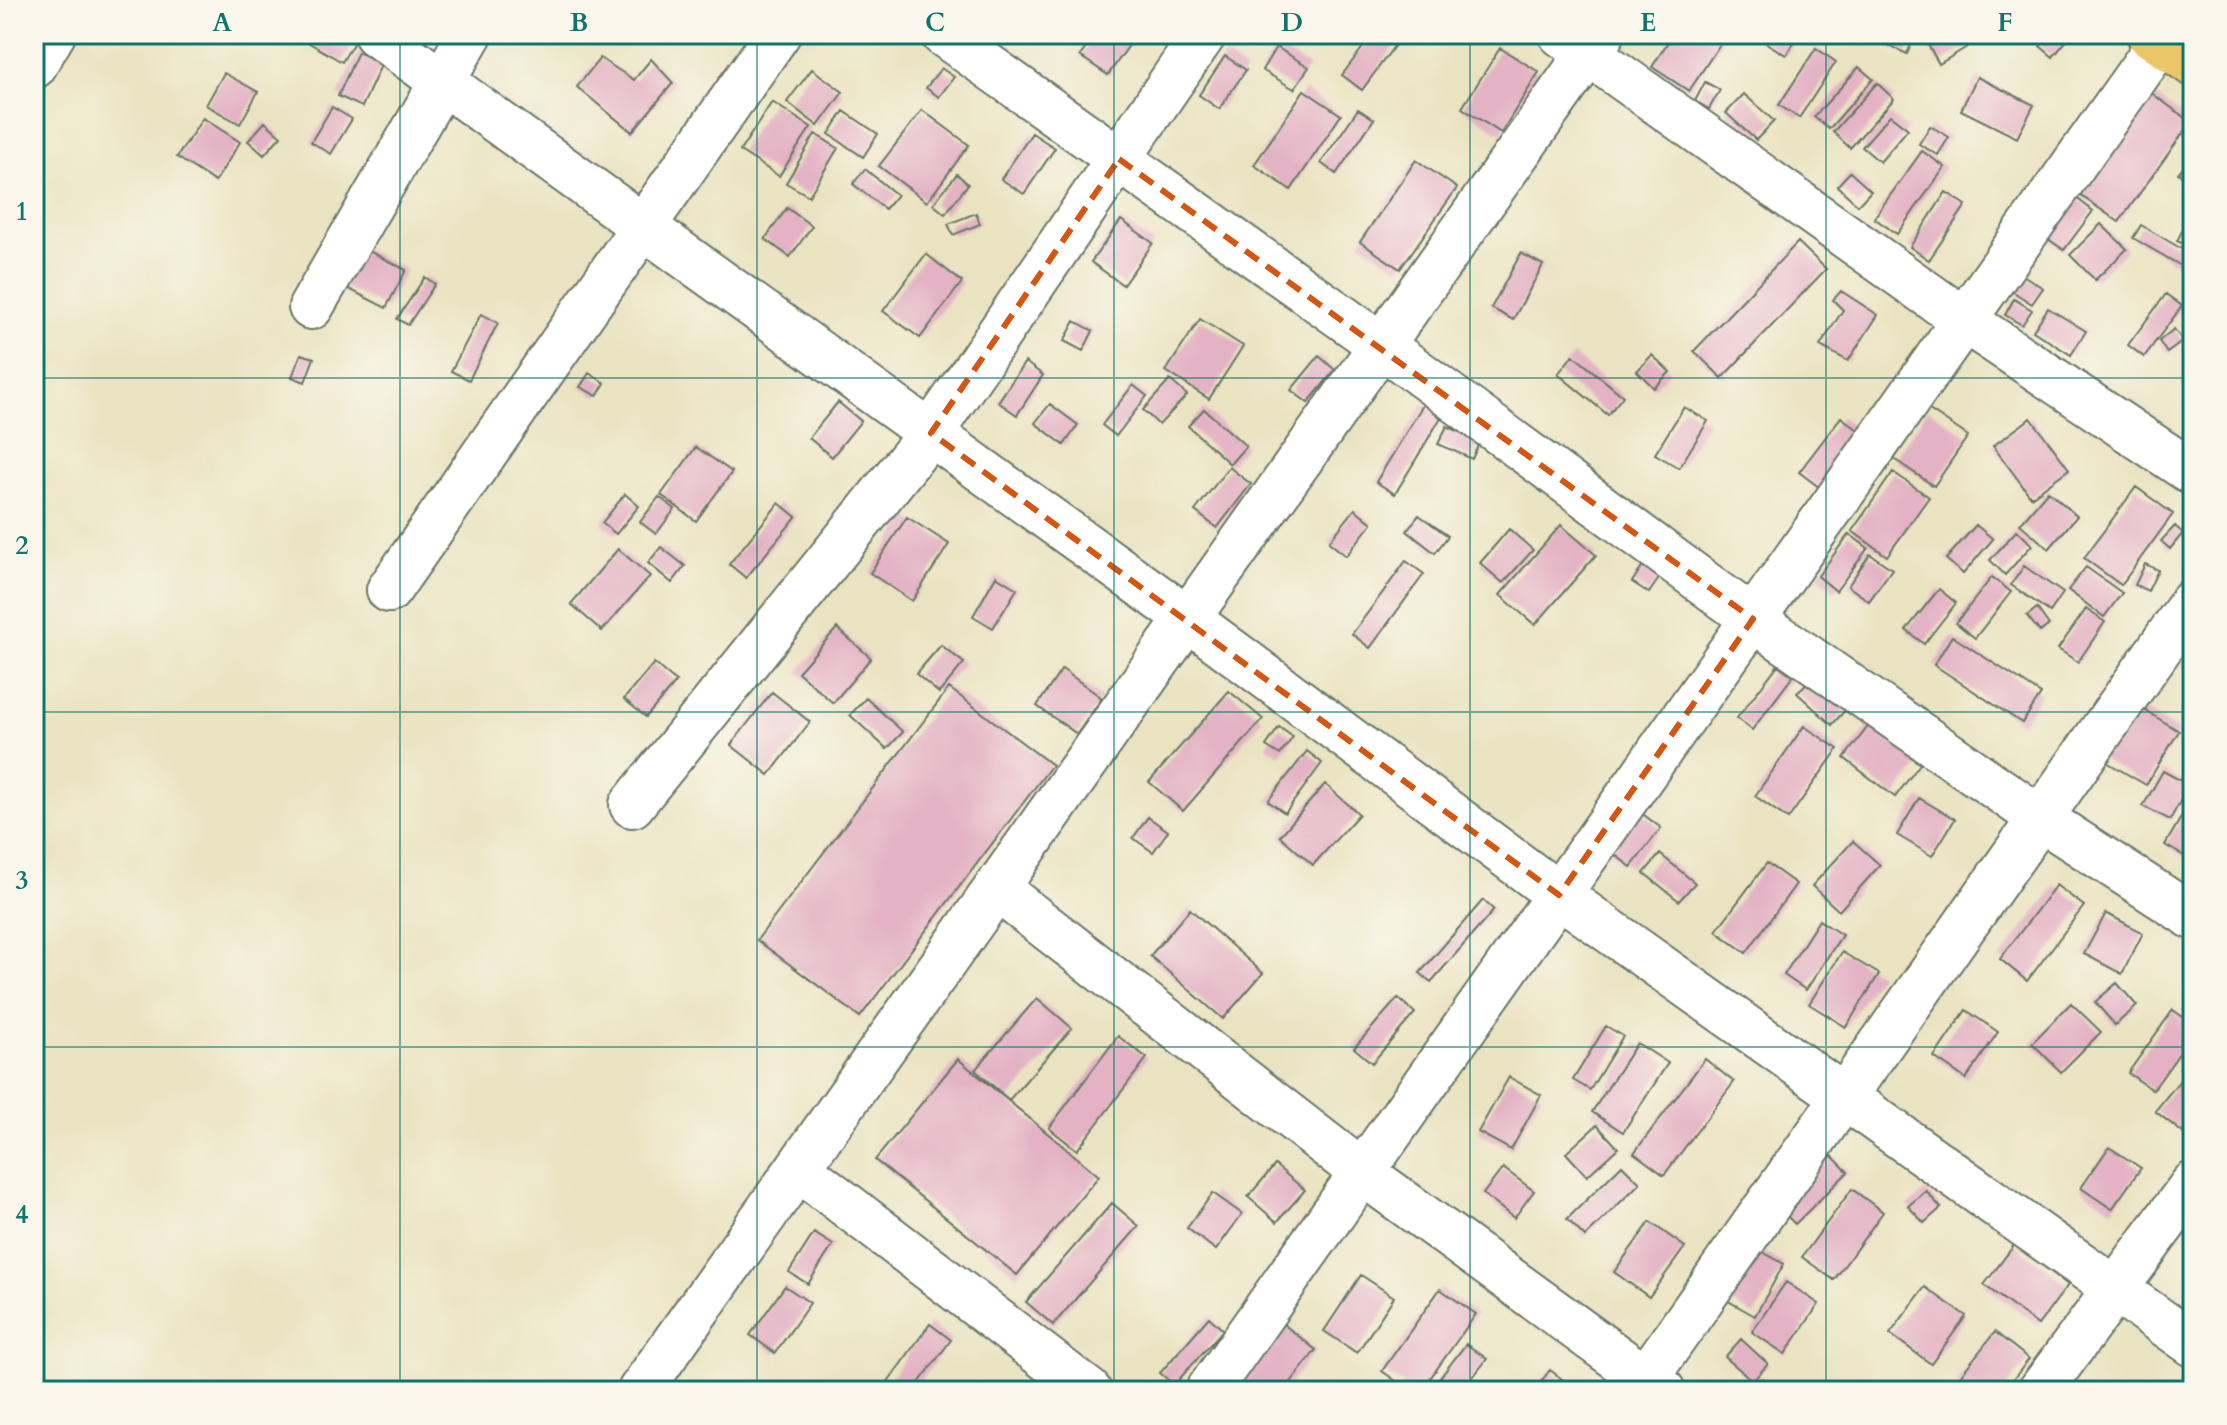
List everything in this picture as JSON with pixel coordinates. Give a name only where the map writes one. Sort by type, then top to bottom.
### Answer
[{"type":"street","points":[[34,66],[53,34]]},
{"type":"street","points":[[376,34],[1187,618],[1559,895],[1842,1099],[2193,1344]]},
{"type":"street","points":[[311,307],[470,34]]},
{"type":"street","points":[[389,590],[778,34]]},
{"type":"street","points":[[943,34],[1381,345],[1753,619],[2040,818],[2193,917]]},
{"type":"street","points":[[632,805],[931,433],[1204,34]]},
{"type":"street","points":[[640,1391],[1381,345],[1584,40],[1964,320],[2193,473]]},
{"type":"street","points":[[1208,1391],[1964,320],[2167,44]]},
{"type":"street","points":[[996,888],[1363,1173],[1649,1387],[1842,1099],[2193,601]]},
{"type":"street","points":[[798,1168],[1089,1391]]},
{"type":"street","points":[[2040,1391],[2193,1184]]},
{"type":"highlighted area","points":[[1119,159],[1753,619],[1559,895],[931,433]]},
{"type":"building","points":[[294,34],[341,34],[354,42],[342,62]]},
{"type":"building","points":[[1096,34],[1137,34],[1108,75],[1080,56]]},
{"type":"building","points":[[1373,34],[1403,34],[1362,90],[1342,75]]},
{"type":"building","points":[[1673,34],[1718,34],[1724,38],[1689,91],[1652,67]]},
{"type":"building","points":[[1752,34],[1799,34],[1786,55]]},
{"type":"building","points":[[1890,34],[1916,34],[1907,54],[1885,44]]},
{"type":"building","points":[[1943,34],[1970,34],[1975,42],[1939,64],[1927,43]]},
{"type":"building","points":[[2049,34],[2072,34],[2053,57],[2040,46]]},
{"type":"building","points":[[1276,47],[1309,67],[1294,89],[1262,70]]},
{"type":"building","points":[[1500,48],[1539,72],[1501,133],[1462,108]]},
{"type":"building","points":[[1816,48],[1836,62],[1799,118],[1779,105]]},
{"type":"building","points":[[358,52],[382,63],[362,107],[338,96]]},
{"type":"building","points":[[1225,56],[1246,70],[1219,109],[1199,95]]},
{"type":"building","points":[[600,58],[634,80],[651,59],[673,83],[632,132],[577,87]]},
{"type":"building","points":[[1859,67],[1873,79],[1829,129],[1814,117]]},
{"type":"building","points":[[941,68],[954,77],[939,97],[926,88]]},
{"type":"building","points":[[812,69],[843,92],[818,126],[787,102]]},
{"type":"building","points":[[224,73],[258,92],[240,124],[206,105]]},
{"type":"building","points":[[1977,77],[2034,105],[2017,138],[1961,110]]},
{"type":"building","points":[[1705,82],[1720,90],[1709,109],[1695,101]]},
{"type":"building","points":[[1877,83],[1894,99],[1850,148],[1833,132]]},
{"type":"building","points":[[1304,90],[1341,115],[1291,190],[1254,165]]},
{"type":"building","points":[[2150,92],[2191,122],[2119,222],[2077,193]]},
{"type":"building","points":[[1744,94],[1774,121],[1756,140],[1726,113]]},
{"type":"building","points":[[772,102],[811,127],[779,176],[740,151]]},
{"type":"building","points":[[332,107],[352,119],[331,154],[311,142]]},
{"type":"building","points":[[1358,109],[1374,119],[1336,174],[1321,163]]},
{"type":"building","points":[[922,110],[969,145],[927,202],[879,166]]},
{"type":"building","points":[[844,111],[878,134],[863,157],[829,134]]},
{"type":"building","points":[[1890,115],[1908,129],[1880,162],[1862,147]]},
{"type":"building","points":[[203,118],[240,142],[215,182],[177,157]]},
{"type":"building","points":[[265,122],[281,136],[264,155],[248,141]]},
{"type":"building","points":[[1930,126],[1949,137],[1938,155],[1919,144]]},
{"type":"building","points":[[1032,133],[1055,148],[1024,194],[1001,179]]},
{"type":"building","points":[[815,134],[838,148],[809,196],[786,183]]},
{"type":"building","points":[[1922,151],[1945,167],[1897,234],[1874,218]]},
{"type":"building","points":[[2193,155],[2193,186],[2178,173]]},
{"type":"building","points":[[1416,160],[1457,188],[1400,269],[1360,242]]},
{"type":"building","points":[[865,169],[897,195],[885,209],[853,184]]},
{"type":"building","points":[[1850,172],[1871,191],[1858,205],[1837,186]]},
{"type":"building","points":[[957,174],[968,184],[945,214],[933,204]]},
{"type":"building","points":[[1946,192],[1966,205],[1929,260],[1910,247]]},
{"type":"building","points":[[2074,196],[2093,211],[2064,250],[2044,236]]},
{"type":"building","points":[[787,208],[812,226],[790,257],[765,239]]},
{"type":"building","points":[[976,213],[980,224],[953,235],[948,224]]},
{"type":"building","points":[[1121,220],[1153,243],[1123,285],[1091,262]]},
{"type":"building","points":[[2186,223],[2193,227],[2193,248],[2177,241]]},
{"type":"building","points":[[2101,224],[2127,249],[2095,280],[2070,255]]},
{"type":"building","points":[[2141,225],[2192,255],[2183,267],[2133,238]]},
{"type":"building","points":[[1798,242],[1826,269],[1722,378],[1694,351]]},
{"type":"building","points":[[363,248],[406,270],[386,308],[343,286]]},
{"type":"building","points":[[1521,253],[1543,265],[1513,320],[1491,308]]},
{"type":"building","points":[[926,254],[962,282],[920,338],[883,311]]},
{"type":"building","points":[[2023,275],[2043,288],[2032,304],[2012,291]]},
{"type":"building","points":[[425,277],[435,284],[408,325],[397,319]]},
{"type":"building","points":[[1841,291],[1878,315],[1848,361],[1820,346],[1843,310],[1833,300]]},
{"type":"building","points":[[2166,294],[2182,306],[2144,357],[2128,345]]},
{"type":"building","points":[[2014,299],[2032,310],[2022,325],[2005,315]]},
{"type":"building","points":[[2048,308],[2086,331],[2071,355],[2033,331]]},
{"type":"building","points":[[481,314],[498,323],[469,380],[451,371]]},
{"type":"building","points":[[1200,319],[1243,346],[1209,399],[1166,371]]},
{"type":"building","points":[[1075,321],[1093,331],[1083,351],[1064,341]]},
{"type":"building","points":[[2174,329],[2183,341],[2167,353],[2159,341]]},
{"type":"building","points":[[301,354],[314,358],[305,382],[292,377]]},
{"type":"building","points":[[1573,355],[1623,396],[1608,415],[1558,374]]},
{"type":"building","points":[[1652,355],[1670,372],[1654,388],[1637,371]]},
{"type":"building","points":[[1319,356],[1335,370],[1308,403],[1291,390]]},
{"type":"building","points":[[1025,362],[1043,375],[1017,415],[998,402]]},
{"type":"building","points":[[589,373],[605,383],[597,396],[580,387]]},
{"type":"building","points":[[1170,380],[1187,395],[1159,425],[1143,410]]},
{"type":"building","points":[[1133,385],[1147,396],[1116,436],[1102,425]]},
{"type":"building","points":[[838,402],[861,421],[832,457],[809,438]]},
{"type":"building","points":[[1424,403],[1443,414],[1395,494],[1376,482]]},
{"type":"building","points":[[1050,404],[1078,425],[1064,445],[1035,423]]},
{"type":"building","points":[[1684,407],[1708,421],[1679,468],[1655,454]]},
{"type":"building","points":[[1204,409],[1246,446],[1230,464],[1188,426]]},
{"type":"building","points":[[1928,409],[1968,436],[1934,486],[1894,459]]},
{"type":"building","points":[[1841,417],[1870,439],[1828,494],[1799,472]]},
{"type":"building","points":[[2031,418],[2069,469],[2031,497],[1993,446]]},
{"type":"building","points":[[1447,426],[1480,441],[1472,459],[1438,444]]},
{"type":"building","points":[[696,447],[732,472],[696,521],[661,495]]},
{"type":"building","points":[[1229,467],[1251,484],[1217,528],[1195,511]]},
{"type":"building","points":[[1893,472],[1929,497],[1887,556],[1852,531]]},
{"type":"building","points":[[2136,487],[2173,514],[2121,585],[2084,558]]},
{"type":"building","points":[[2048,491],[2077,516],[2049,549],[2020,524]]},
{"type":"building","points":[[625,494],[639,506],[616,534],[602,523]]},
{"type":"building","points":[[659,497],[675,509],[656,534],[640,522]]},
{"type":"building","points":[[779,503],[796,517],[746,578],[729,564]]},
{"type":"building","points":[[1355,509],[1372,523],[1346,556],[1329,542]]},
{"type":"building","points":[[1419,515],[1448,536],[1435,553],[1407,531]]},
{"type":"building","points":[[907,517],[949,544],[912,601],[870,573]]},
{"type":"building","points":[[1561,525],[1596,555],[1535,625],[1500,595]]},
{"type":"building","points":[[1976,525],[1993,539],[1963,574],[1946,559]]},
{"type":"building","points":[[2175,526],[2183,533],[2170,549],[2161,541]]},
{"type":"building","points":[[1509,529],[1533,550],[1503,583],[1480,563]]},
{"type":"building","points":[[2017,530],[2032,545],[2005,575],[1990,560]]},
{"type":"building","points":[[1849,534],[1868,548],[1836,591],[1818,576]]},
{"type":"building","points":[[661,547],[685,566],[672,583],[648,563]]},
{"type":"building","points":[[618,549],[650,576],[602,631],[571,604]]},
{"type":"building","points":[[1870,554],[1892,569],[1869,601],[1848,586]]},
{"type":"building","points":[[1649,556],[1666,568],[1649,593],[1632,582]]},
{"type":"building","points":[[1406,561],[1424,574],[1370,648],[1352,634]]},
{"type":"building","points":[[2145,564],[2158,570],[2148,591],[2135,585]]},
{"type":"building","points":[[2024,566],[2063,593],[2050,612],[2011,585]]},
{"type":"building","points":[[2086,567],[2122,593],[2104,617],[2068,590]]},
{"type":"building","points":[[996,576],[1017,589],[993,628],[973,616]]},
{"type":"building","points":[[1992,577],[2011,592],[1975,638],[1956,623]]},
{"type":"building","points":[[1939,589],[1956,603],[1924,644],[1906,630]]},
{"type":"building","points":[[2037,608],[2049,625],[2040,632],[2027,616]]},
{"type":"building","points":[[2086,609],[2105,622],[2078,662],[2058,649]]},
{"type":"building","points":[[837,628],[871,658],[833,703],[798,672]]},
{"type":"building","points":[[1952,636],[2041,694],[2022,723],[1934,665]]},
{"type":"building","points":[[941,645],[964,663],[939,693],[916,674]]},
{"type":"building","points":[[654,663],[676,682],[646,717],[624,699]]},
{"type":"building","points":[[1778,665],[1793,676],[1752,730],[1737,718]]},
{"type":"building","points":[[1062,669],[1102,698],[1077,734],[1037,706]]},
{"type":"building","points":[[1820,669],[1855,699],[1832,725],[1797,693]]},
{"type":"building","points":[[949,688],[1052,765],[860,1017],[757,940]]},
{"type":"building","points":[[1229,691],[1263,719],[1183,811],[1149,782]]},
{"type":"building","points":[[772,692],[810,722],[769,775],[731,745]]},
{"type":"building","points":[[866,698],[903,732],[887,749],[850,715]]},
{"type":"building","points":[[2131,702],[2179,731],[2146,785],[2098,757]]},
{"type":"building","points":[[1870,724],[1920,764],[1895,797],[1844,758]]},
{"type":"building","points":[[1804,726],[1838,749],[1788,819],[1755,796]]},
{"type":"building","points":[[1279,727],[1293,737],[1280,755],[1266,746]]},
{"type":"building","points":[[1307,751],[1322,763],[1285,813],[1268,801]]},
{"type":"building","points":[[2163,771],[2189,785],[2170,820],[2143,806]]},
{"type":"building","points":[[1325,784],[1359,814],[1313,865],[1280,836]]},
{"type":"building","points":[[1919,798],[1955,819],[1932,856],[1897,835]]},
{"type":"building","points":[[1640,812],[1661,828],[1631,867],[1610,851]]},
{"type":"building","points":[[2182,816],[2193,823],[2193,852],[2189,859],[2165,845]]},
{"type":"building","points":[[1148,817],[1168,831],[1153,852],[1133,838]]},
{"type":"building","points":[[1853,841],[1880,865],[1839,911],[1812,886]]},
{"type":"building","points":[[1660,854],[1695,883],[1679,901],[1644,873]]},
{"type":"building","points":[[1767,863],[1796,884],[1746,953],[1716,931]]},
{"type":"building","points":[[2056,885],[2084,906],[2027,981],[2000,959]]},
{"type":"building","points":[[1483,900],[1494,910],[1431,982],[1420,973]]},
{"type":"building","points":[[1190,909],[1263,973],[1223,1019],[1150,956]]},
{"type":"building","points":[[2106,913],[2143,933],[2122,974],[2084,954]]},
{"type":"building","points":[[1819,920],[1842,935],[1806,990],[1784,975]]},
{"type":"building","points":[[1842,952],[1879,974],[1846,1027],[1809,1004]]},
{"type":"building","points":[[2117,983],[2137,1006],[2115,1025],[2095,1002]]},
{"type":"building","points":[[1037,998],[1072,1028],[1009,1100],[975,1070]]},
{"type":"building","points":[[1398,998],[1415,1013],[1372,1063],[1354,1048]]},
{"type":"building","points":[[2071,1003],[2101,1032],[2061,1072],[2032,1043]]},
{"type":"building","points":[[1966,1010],[1998,1032],[1966,1079],[1934,1057]]},
{"type":"building","points":[[2173,1010],[2193,1024],[2193,1034],[2153,1090],[2128,1073]]},
{"type":"building","points":[[1606,1026],[1623,1036],[1590,1090],[1573,1080]]},
{"type":"building","points":[[1118,1036],[1147,1058],[1077,1150],[1049,1128]]},
{"type":"building","points":[[1637,1043],[1668,1063],[1623,1132],[1592,1112]]},
{"type":"building","points":[[958,1059],[1099,1176],[1017,1275],[875,1160]]},
{"type":"building","points":[[1705,1059],[1734,1082],[1664,1175],[1634,1153]]},
{"type":"building","points":[[2193,1064],[2193,1129],[2187,1136],[2155,1111]]},
{"type":"building","points":[[1509,1077],[1541,1095],[1511,1150],[1478,1132]]},
{"type":"building","points":[[1597,1125],[1618,1148],[1587,1176],[1566,1153]]},
{"type":"building","points":[[2109,1147],[2141,1168],[2112,1209],[2081,1188]]},
{"type":"building","points":[[1828,1152],[1848,1172],[1795,1224],[1775,1204]]},
{"type":"building","points":[[1275,1165],[1305,1190],[1277,1222],[1248,1197]]},
{"type":"building","points":[[1622,1165],[1640,1183],[1585,1237],[1567,1219]]},
{"type":"building","points":[[1503,1168],[1534,1191],[1514,1218],[1483,1194]]},
{"type":"building","points":[[1852,1189],[1883,1212],[1834,1280],[1802,1257]]},
{"type":"building","points":[[1926,1191],[1941,1208],[1924,1223],[1908,1206]]},
{"type":"building","points":[[1213,1193],[1242,1214],[1216,1250],[1187,1228]]},
{"type":"building","points":[[1112,1203],[1139,1226],[1053,1325],[1026,1302]]},
{"type":"building","points":[[1650,1222],[1685,1247],[1649,1297],[1614,1272]]},
{"type":"building","points":[[814,1233],[833,1245],[808,1284],[789,1272]]},
{"type":"building","points":[[2015,1244],[2068,1285],[2038,1325],[1984,1285]]},
{"type":"building","points":[[1754,1247],[1784,1264],[1755,1316],[1725,1299]]},
{"type":"building","points":[[1361,1275],[1394,1297],[1357,1353],[1324,1331]]},
{"type":"building","points":[[1786,1282],[1819,1304],[1785,1354],[1752,1332]]},
{"type":"building","points":[[785,1286],[810,1303],[775,1353],[750,1335]]},
{"type":"building","points":[[1925,1287],[1966,1316],[1931,1364],[1890,1334]]},
{"type":"building","points":[[1440,1289],[1476,1314],[1421,1391],[1410,1391],[1382,1371]]},
{"type":"building","points":[[1209,1317],[1223,1330],[1174,1385],[1160,1373]]},
{"type":"building","points":[[1282,1323],[1316,1350],[1284,1391],[1230,1391]]},
{"type":"building","points":[[930,1324],[951,1340],[913,1391],[881,1391]]},
{"type":"building","points":[[1995,1332],[2029,1359],[2004,1391],[1968,1391],[1956,1381]]},
{"type":"building","points":[[1741,1339],[1768,1364],[1753,1381],[1725,1357]]},
{"type":"building","points":[[1466,1344],[1487,1359],[1462,1391],[1430,1391]]},
{"type":"building","points":[[1550,1370],[1578,1391],[1534,1391]]},
{"type":"building","points":[[1762,1378],[1782,1391],[1753,1391]]}]
